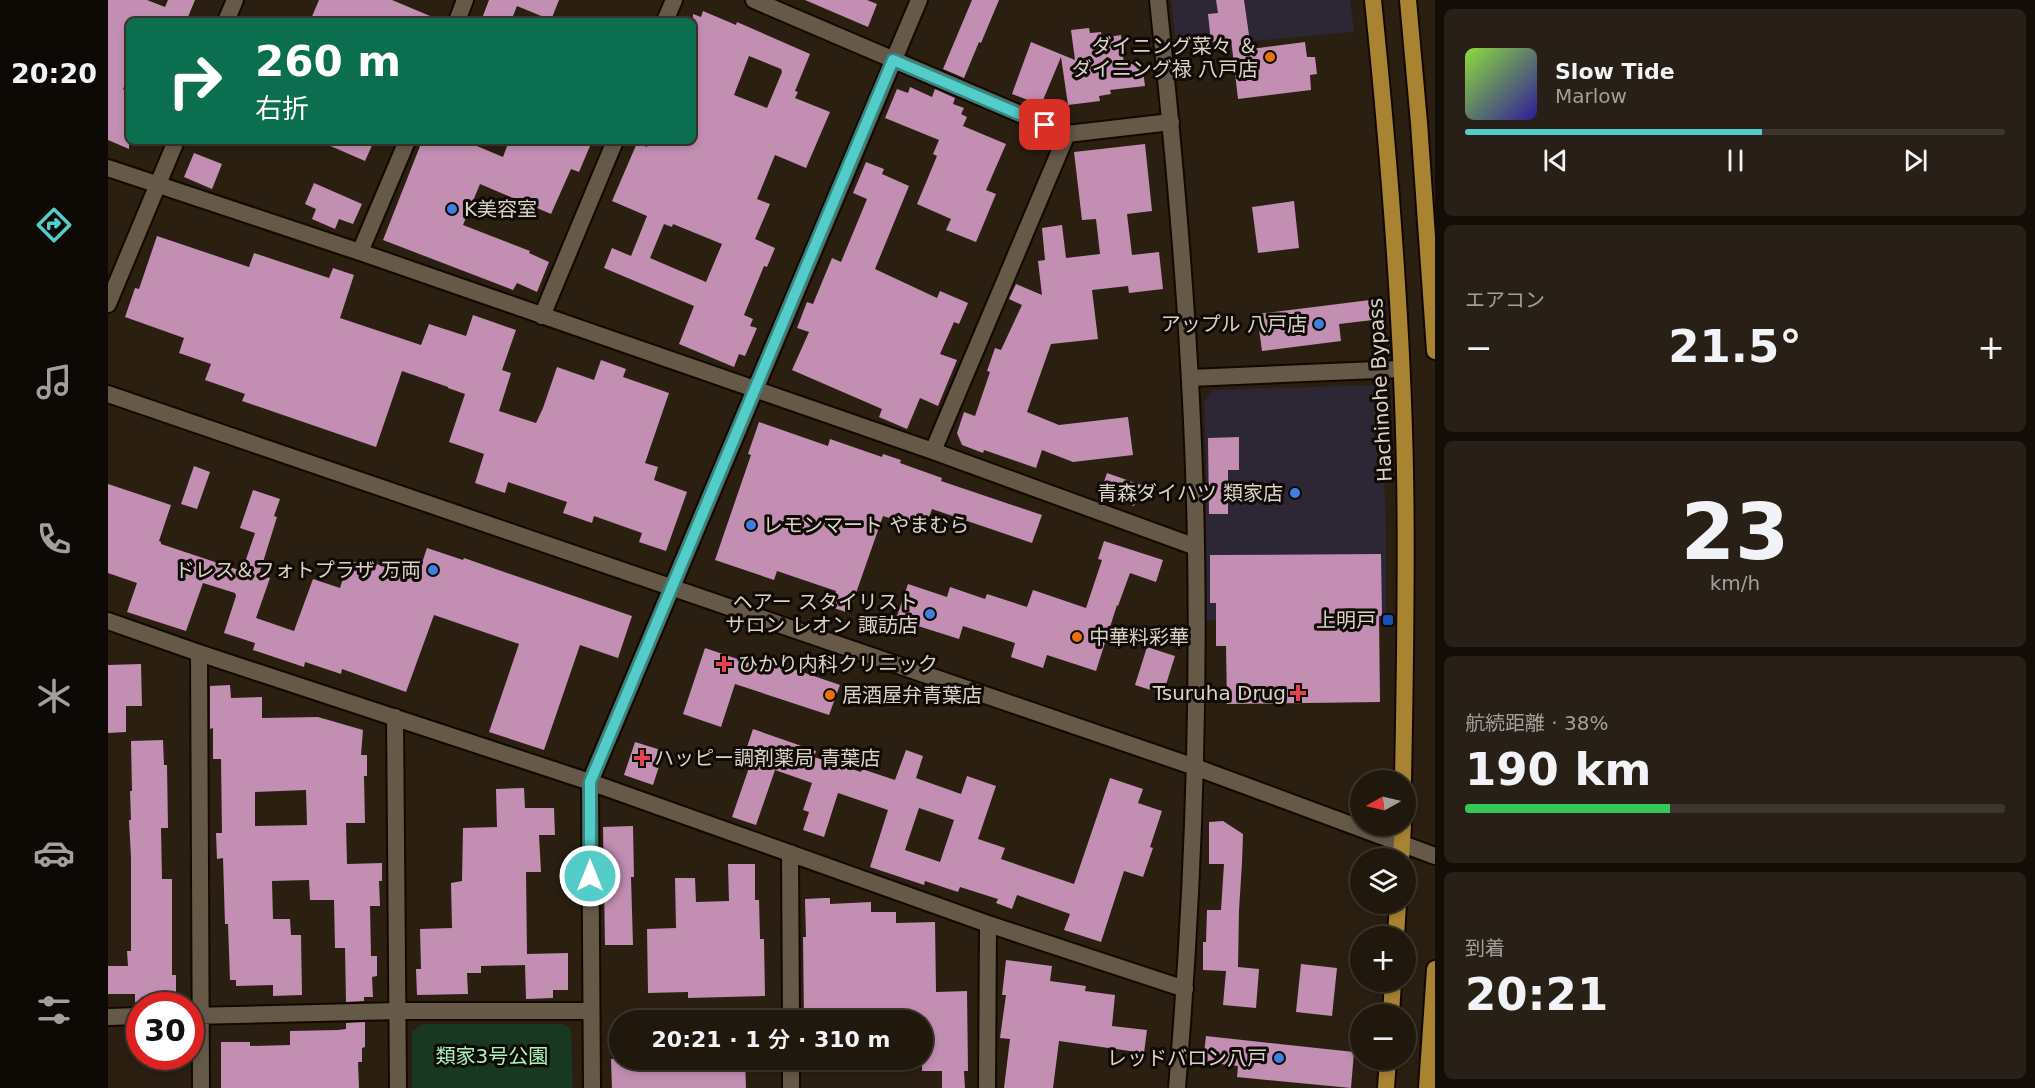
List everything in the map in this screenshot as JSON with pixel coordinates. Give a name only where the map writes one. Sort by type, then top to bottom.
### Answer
[{"type":"highway","name":"Hachinohe Bypass","points":[[1373,0],[1385,121],[1401,369],[1406,576],[1403,770]]},
{"type":"highway","points":[[1408,0],[1435,351]]},
{"type":"highway","points":[[1427,1088],[1435,969]]},
{"type":"highway","points":[[1386,1088],[1387,1070]]},
{"type":"street","points":[[227,18],[235,0]]},
{"type":"street","points":[[458,18],[465,0]]},
{"type":"street","points":[[666,18],[674,0]]},
{"type":"street","points":[[754,0],[1067,134],[1171,122]]},
{"type":"street","points":[[592,1088],[590,782],[670,587],[919,0]]},
{"type":"street","points":[[1158,0],[1171,122],[1190,378],[1196,547],[1195,767],[1185,989],[1177,1088]]},
{"type":"street","points":[[933,451],[1067,134]]},
{"type":"street","points":[[108,304],[175,144]]},
{"type":"street","points":[[360,252],[406,144]]},
{"type":"street","points":[[542,316],[614,144]]},
{"type":"street","points":[[108,168],[360,252],[933,451],[1196,547]]},
{"type":"street","points":[[1190,378],[1401,369]]},
{"type":"street","points":[[108,394],[1195,767],[1392,848]]},
{"type":"street","points":[[108,621],[590,782],[988,924],[1185,989]]},
{"type":"street","points":[[196,992],[199,653]]},
{"type":"street","points":[[395,717],[398,1088]]},
{"type":"street","points":[[790,853],[791,1010]]},
{"type":"street","points":[[1416,854],[1435,856]]},
{"type":"street","points":[[987,1088],[988,924]]},
{"type":"street","points":[[204,1016],[398,1011],[591,1011]]},
{"type":"street","points":[[108,1017],[126,1016]]},
{"type":"street","points":[[200,1070],[201,1088]]},
{"type":"street","points":[[791,1070],[791,1088]]},
{"type":"shaded area","points":[[1171,0],[1350,0],[1354,32],[1176,48]]},
{"type":"shaded area","name":"青森ダイハツ 類家店","points":[[1381,385],[1386,525],[1386,619],[1206,620],[1204,401],[1214,390]]},
{"type":"green space","name":"類家3号公園","points":[[422,1024],[563,1024],[571,1029],[573,1088],[412,1088],[412,1031]]},
{"type":"building","points":[[108,0],[147,0],[165,7],[168,0],[195,0],[188,17],[190,18],[126,18],[126,82],[123,89],[126,90],[126,144],[129,144],[129,149],[108,140]]},
{"type":"building","points":[[319,0],[392,0],[435,18],[311,18]]},
{"type":"building","points":[[489,0],[559,0],[552,18],[546,18],[517,6],[512,18],[482,18]]},
{"type":"building","points":[[805,0],[867,0],[877,4],[868,27]]},
{"type":"building","points":[[972,0],[999,0],[964,78],[943,69]]},
{"type":"building","points":[[1216,0],[1244,0],[1251,49],[1305,42],[1307,57],[1315,57],[1317,74],[1310,75],[1311,90],[1238,99],[1231,39],[1211,42],[1208,14],[1218,13]]},
{"type":"building","points":[[703,11],[736,25],[737,22],[810,54],[795,91],[798,92],[795,98],[830,112],[806,168],[775,155],[757,199],[770,204],[755,239],[775,248],[767,267],[764,266],[744,315],[753,319],[750,326],[757,328],[745,356],[739,354],[734,367],[679,344],[694,306],[604,268],[612,248],[631,256],[647,216],[612,201],[637,144],[647,147],[648,144],[696,144],[696,18],[693,18],[693,14],[701,17]],"holes":[[[749,56],[781,69],[782,72],[767,108],[734,95]],[[664,224],[672,227],[673,224],[722,244],[706,282],[650,258]]]},
{"type":"building","points":[[1089,28],[1090,33],[1101,32],[1102,38],[1121,35],[1124,65],[1142,63],[1145,86],[1110,90],[1111,94],[1099,96],[1100,101],[1068,105],[1061,57],[1041,105],[1012,94],[1031,42],[1075,60],[1071,30]]},
{"type":"building","points":[[910,87],[932,97],[935,89],[955,98],[953,104],[964,108],[961,114],[967,117],[963,126],[1006,144],[986,190],[996,194],[976,242],[946,230],[951,219],[917,204],[937,156],[933,154],[939,140],[885,118],[897,89],[908,93]]},
{"type":"building","points":[[326,144],[373,144],[365,161]]},
{"type":"building","points":[[421,144],[472,144],[503,157],[508,144],[586,144],[590,146],[579,172],[571,169],[551,214],[480,184],[463,225],[530,251],[529,253],[549,262],[537,292],[517,283],[513,290],[383,240]]},
{"type":"building","points":[[1145,144],[1152,211],[1127,214],[1132,255],[1159,252],[1163,289],[1129,293],[1128,286],[1092,290],[1098,339],[1051,344],[1027,412],[1059,425],[1128,417],[1133,455],[1073,462],[1042,450],[1036,468],[962,445],[957,433],[964,412],[975,416],[990,372],[987,371],[995,348],[1001,350],[1022,305],[1009,299],[1016,284],[1042,295],[1038,261],[1045,260],[1042,228],[1062,225],[1066,258],[1100,254],[1096,219],[1082,220],[1074,152]]},
{"type":"building","points":[[194,153],[222,164],[212,189],[184,177]]},
{"type":"building","points":[[866,162],[884,169],[882,174],[909,186],[875,269],[937,298],[940,291],[968,303],[959,324],[954,322],[940,354],[957,360],[938,406],[920,398],[907,429],[879,417],[882,409],[792,370],[809,332],[797,328],[807,302],[813,304],[832,258],[841,262],[867,199],[853,193]]},
{"type":"building","points":[[314,183],[362,204],[353,224],[339,219],[335,229],[312,219],[316,209],[305,204]]},
{"type":"building","points":[[1294,201],[1299,248],[1258,253],[1252,207]]},
{"type":"building","points":[[157,236],[249,267],[254,253],[329,278],[333,268],[354,275],[340,318],[421,345],[429,324],[466,336],[473,315],[516,330],[502,370],[511,373],[499,411],[536,423],[557,367],[594,380],[601,360],[626,369],[623,377],[669,393],[645,463],[658,467],[654,480],[687,492],[666,551],[639,542],[642,533],[594,516],[592,523],[563,513],[567,502],[508,482],[505,493],[475,483],[484,454],[449,442],[465,394],[448,387],[402,371],[376,447],[242,401],[245,394],[205,380],[211,364],[179,353],[184,338],[125,317],[135,288],[139,289]]},
{"type":"building","points":[[1370,300],[1373,320],[1339,324],[1341,341],[1262,351],[1257,314]]},
{"type":"building","points":[[759,422],[828,446],[830,439],[882,457],[883,454],[901,460],[900,463],[942,478],[941,481],[1042,515],[1032,543],[932,509],[925,529],[883,516],[849,613],[831,607],[836,591],[777,571],[774,580],[715,560],[751,455],[748,454]]},
{"type":"building","points":[[1239,437],[1239,470],[1228,470],[1228,514],[1209,514],[1208,438]]},
{"type":"building","points":[[194,466],[210,472],[197,509],[181,504]]},
{"type":"building","points":[[1107,473],[1141,485],[1134,506],[1100,493]]},
{"type":"building","points":[[108,484],[171,505],[159,541],[161,544],[242,571],[255,533],[240,528],[253,490],[280,499],[274,516],[277,517],[259,575],[270,578],[256,618],[294,631],[313,579],[340,588],[349,560],[363,565],[365,560],[417,578],[427,548],[463,560],[464,558],[632,616],[618,658],[580,645],[544,750],[489,732],[519,644],[434,615],[406,692],[342,669],[341,674],[305,662],[304,667],[253,650],[255,643],[224,633],[235,593],[203,583],[186,631],[127,612],[137,583],[108,573]]},
{"type":"building","points":[[1104,541],[1163,560],[1156,582],[1130,573],[1096,671],[1047,655],[1043,668],[1011,657],[1015,643],[963,626],[959,639],[896,619],[908,584],[947,597],[950,587],[985,599],[987,594],[1027,607],[1033,590],[1086,608],[1102,560],[1098,559]]},
{"type":"building","points":[[1381,554],[1380,702],[1227,704],[1226,646],[1216,646],[1216,603],[1210,603],[1210,555]]},
{"type":"building","points":[[1147,647],[1175,656],[1163,694],[1135,685]]},
{"type":"building","points":[[705,648],[773,671],[776,663],[840,685],[829,715],[735,684],[721,727],[683,714]]},
{"type":"building","points":[[141,664],[142,706],[126,706],[126,732],[108,733],[108,665]]},
{"type":"building","points":[[230,685],[231,698],[262,697],[262,718],[318,717],[363,730],[361,755],[367,755],[367,776],[364,776],[365,823],[346,823],[347,864],[382,863],[382,881],[379,881],[380,906],[370,906],[371,956],[377,956],[377,976],[372,977],[373,997],[364,997],[364,1001],[346,1002],[345,948],[335,948],[334,900],[310,900],[309,880],[272,881],[273,919],[290,919],[291,935],[301,935],[302,995],[273,996],[273,985],[236,986],[236,980],[230,980],[223,858],[217,859],[216,833],[222,833],[221,759],[213,759],[210,686]],"holes":[[[306,790],[307,825],[255,826],[255,792]]]},
{"type":"building","points":[[753,729],[816,751],[814,757],[895,780],[906,750],[923,756],[916,778],[961,794],[967,776],[996,786],[978,839],[1005,848],[1001,859],[1074,884],[1110,778],[1143,789],[1138,803],[1162,811],[1143,877],[1124,871],[1101,942],[1064,930],[1070,914],[1017,895],[1012,909],[996,903],[998,899],[960,887],[958,892],[925,881],[924,885],[870,867],[888,810],[838,793],[824,837],[803,830],[809,812],[803,810],[812,783],[775,770],[756,825],[732,817],[751,762],[743,759]],"holes":[[[919,808],[954,820],[940,862],[905,850]]]},
{"type":"building","points":[[163,740],[164,765],[167,765],[168,828],[161,828],[162,879],[172,879],[172,975],[176,975],[176,992],[108,994],[108,966],[128,966],[127,951],[131,951],[129,820],[131,820],[130,791],[132,791],[131,741]]},
{"type":"building","points":[[635,742],[664,751],[653,785],[624,775]]},
{"type":"building","points":[[524,788],[525,808],[554,808],[555,835],[539,835],[541,872],[526,872],[527,954],[568,953],[568,990],[553,990],[553,998],[526,999],[525,965],[481,966],[481,973],[467,973],[468,994],[417,995],[416,969],[421,969],[420,929],[452,928],[451,883],[462,881],[463,828],[497,827],[496,789]]},
{"type":"building","points":[[1223,821],[1243,834],[1238,967],[1259,969],[1256,1008],[1223,1005],[1226,971],[1203,970],[1203,942],[1206,942],[1207,910],[1221,910],[1224,864],[1209,864],[1209,822]]},
{"type":"building","points":[[633,826],[634,877],[631,877],[633,945],[605,945],[603,827]]},
{"type":"building","points":[[728,864],[755,864],[755,900],[759,900],[760,939],[764,939],[765,996],[688,998],[688,992],[648,993],[647,929],[676,928],[675,878],[695,878],[696,902],[729,901]]},
{"type":"building","points":[[830,898],[830,904],[871,902],[871,912],[896,912],[896,923],[935,922],[936,992],[967,991],[968,1071],[964,1071],[965,1088],[942,1088],[942,1071],[922,1071],[933,1070],[933,1010],[804,1010],[805,899]]},
{"type":"building","points":[[1006,960],[1052,966],[1050,981],[1086,986],[1085,991],[1115,995],[1112,1026],[1147,1030],[1144,1053],[1059,1041],[1053,1088],[1004,1088],[1010,1039],[1000,1038],[1006,995],[1002,995]]},
{"type":"building","points":[[1301,964],[1337,968],[1332,1016],[1296,1012]]},
{"type":"building","points":[[365,1022],[365,1047],[362,1048],[362,1062],[358,1062],[359,1088],[221,1088],[221,1042],[250,1042],[250,1046],[290,1045],[290,1031],[338,1030],[346,1029],[346,1023]]},
{"type":"building","points":[[1206,1036],[1350,1052],[1350,1070],[1352,1070],[1351,1088],[1237,1077],[1238,1066],[1203,1062]]},
{"type":"building","points":[[611,1070],[745,1070],[746,1088],[612,1088]]},
{"type":"place","name":"ダイニング菜々 ＆ ダイニング禄 八戸店","points":[[1270,57]]},
{"type":"place","name":"K美容室","points":[[452,209]]},
{"type":"place","name":"アップル 八戸店","points":[[1319,324]]},
{"type":"place","name":"青森ダイハツ 類家店","points":[[1295,493]]},
{"type":"place","name":"レモンマート やまむら","points":[[751,525]]},
{"type":"place","name":"ドレス＆フォトプラザ 万両","points":[[433,570]]},
{"type":"place","name":"ヘアー スタイリスト サロン レオン 諏訪店","points":[[930,614]]},
{"type":"place","name":"上明戸","points":[[1388,620]]},
{"type":"place","name":"中華料彩華","points":[[1077,637]]},
{"type":"place","name":"ひかり内科クリニック","points":[[724,664]]},
{"type":"place","name":"Tsuruha Drug","points":[[1298,693]]},
{"type":"place","name":"居酒屋弁青葉店","points":[[830,695]]},
{"type":"place","name":"ハッピー調剤薬局 青葉店","points":[[642,758]]},
{"type":"place","name":"レッドバロン八戸","points":[[1279,1058]]},
{"type":"route","points":[[590,876],[590,782],[893,60],[1045,125]]}]
